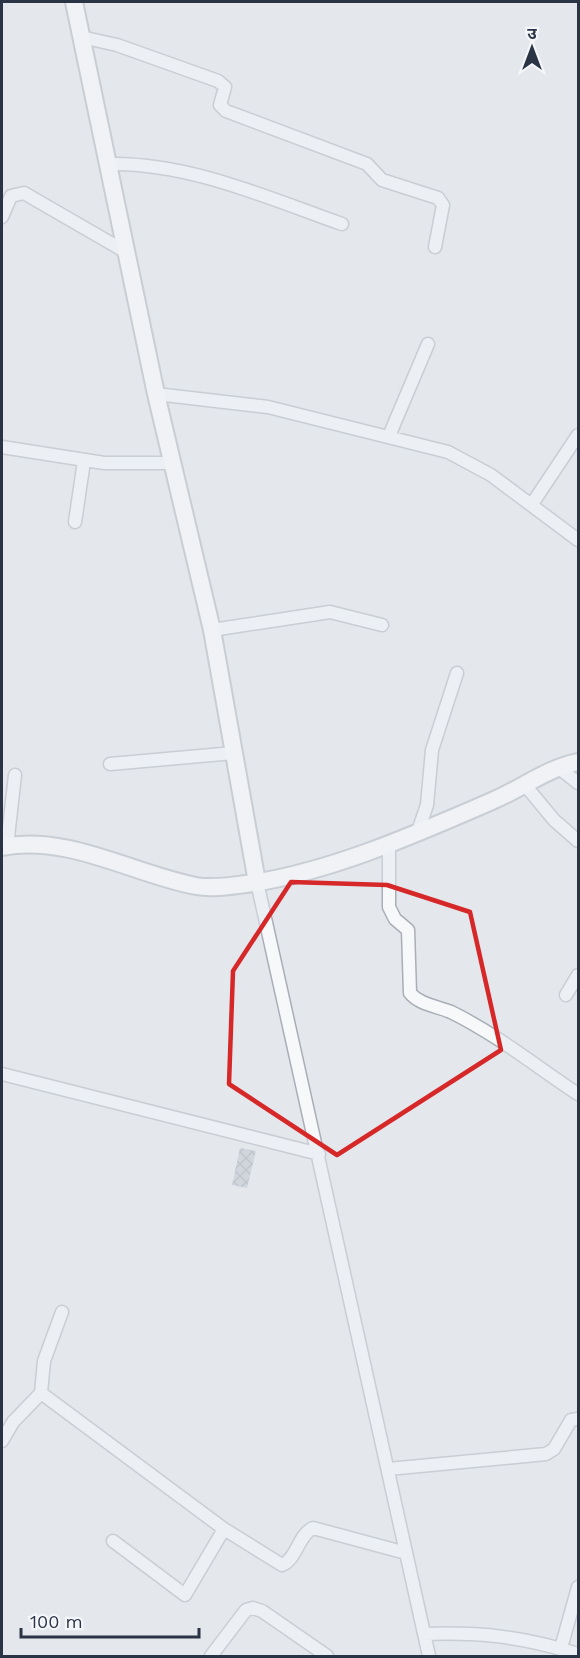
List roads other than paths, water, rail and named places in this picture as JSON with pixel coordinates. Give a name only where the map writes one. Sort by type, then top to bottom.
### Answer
[{"type":"street","points":[[74,2],[156,394],[212,630],[257,882],[429,1656]]},
{"type":"street","points":[[81,37],[117,45],[218,81],[225,87],[220,105],[226,111],[366,164],[382,180],[438,198],[443,206],[435,247]]},
{"type":"street","points":[[108,164],[126,164],[199,176],[342,224]]},
{"type":"street","points":[[2,217],[11,196],[24,193],[126,252]]},
{"type":"street","points":[[389,436],[428,344]]},
{"type":"street","points":[[156,394],[268,406],[389,436],[467,460],[532,504],[579,540]]},
{"type":"street","points":[[532,504],[579,435]]},
{"type":"street","points":[[2,447],[84,461],[173,463]]},
{"type":"street","points":[[75,522],[84,461]]},
{"type":"street","points":[[212,630],[330,612],[382,625]]},
{"type":"street","points":[[418,831],[427,805],[432,750],[457,673]]},
{"type":"street","points":[[110,764],[234,753]]},
{"type":"street","points":[[15,775],[4,847],[36,846],[81,852],[198,886],[257,882],[330,863],[389,843],[525,785],[559,768],[579,762]]},
{"type":"street","points":[[559,768],[579,783]]},
{"type":"street","points":[[525,785],[554,820],[579,841]]},
{"type":"street","points":[[389,843],[389,907],[395,919],[408,930],[410,993],[419,1001],[443,1009],[469,1022],[579,1094]]},
{"type":"street","points":[[566,995],[579,975]]},
{"type":"street","points":[[3,1079],[319,1154]]},
{"type":"street","points":[[2,1441],[13,1422],[40,1394],[44,1361],[62,1312]]},
{"type":"street","points":[[40,1394],[224,1529],[282,1565],[288,1562],[307,1531],[313,1528],[406,1553]]},
{"type":"street","points":[[388,1469],[546,1455],[554,1449],[571,1420],[579,1419]]},
{"type":"street","points":[[113,1541],[184,1595],[189,1592],[224,1529]]},
{"type":"street","points":[[561,1648],[579,1587]]},
{"type":"street","points":[[211,1656],[246,1610],[252,1608],[262,1611],[327,1656]]},
{"type":"street","points":[[424,1634],[493,1634],[579,1653]]}]
